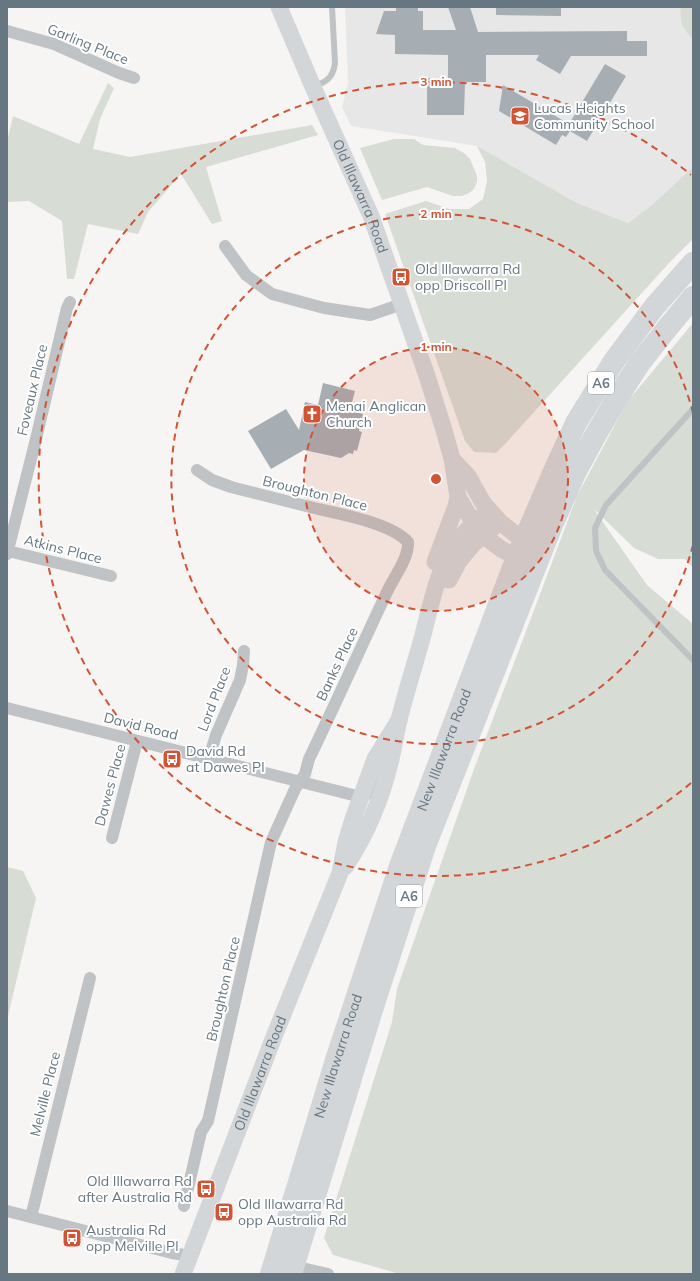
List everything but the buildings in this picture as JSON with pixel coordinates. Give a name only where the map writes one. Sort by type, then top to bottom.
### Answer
[{"type":"highway","name":"New Illawarra Road","points":[[282,1269],[336,1060],[400,866],[530,553],[576,423],[614,361],[655,306],[693,263]]},
{"type":"highway","name":"New Illawarra Road","points":[[530,553],[576,472],[594,436],[616,400],[639,364],[693,297]]},
{"type":"street","name":"Old Illawarra Road","points":[[279,7],[371,216],[402,304],[442,424],[452,459],[458,497],[433,569],[432,600]]},
{"type":"street","name":"Garling Place","points":[[7,31],[54,44],[119,73],[134,78]]},
{"type":"street","points":[[225,246],[246,275],[272,294],[324,308],[370,315],[402,304]]},
{"type":"street","name":"Foveaux Place","points":[[8,553],[66,308],[70,302]]},
{"type":"street","name":"Old Illawarra Road","points":[[452,459],[468,476],[484,503],[530,553]]},
{"type":"street","name":"Broughton Place","points":[[197,470],[212,480],[231,487],[365,520],[386,528],[404,537],[408,542],[409,547],[404,559]]},
{"type":"street","name":"Old Illawarra Road","points":[[458,497],[479,529],[501,549],[530,553]]},
{"type":"street","name":"Old Illawarra Road","points":[[340,873],[357,847],[371,821],[384,788],[392,759],[399,720],[432,600],[444,564],[460,536],[479,529],[495,516]]},
{"type":"street","name":"Atkins Place","points":[[8,553],[111,576]]},
{"type":"street","name":"Banks Place","points":[[299,782],[305,774],[309,759],[404,559]]},
{"type":"street","name":"Lord Place","points":[[209,758],[216,735],[240,680],[244,651]]},
{"type":"street","name":"David Road","points":[[7,708],[361,797]]},
{"type":"street","name":"Old Illawarra Road","points":[[183,1274],[275,1034],[340,873],[346,842],[375,759],[399,720]]},
{"type":"street","name":"Dawes Place","points":[[112,838],[137,741]]},
{"type":"street","points":[[357,847],[358,834],[363,821],[364,811],[361,797],[368,794],[373,789],[381,770],[392,759]]},
{"type":"street","name":"Broughton Place","points":[[184,1206],[201,1132],[208,1121],[272,842],[294,789],[299,782]]},
{"type":"street","name":"Melville Place","points":[[31,1217],[90,978]]},
{"type":"street","points":[[7,1211],[190,1256]]},
{"type":"street","points":[[282,1269],[328,1274]]},
{"type":"lane","points":[[313,87],[326,81],[334,71],[335,63],[332,7]]},
{"type":"lane","points":[[693,409],[606,505],[595,528],[596,551],[605,570],[693,660]]},
{"type":"shaded area","name":"Lucas Heights Community School","points":[[345,7],[693,7],[693,167],[652,205],[628,223],[577,203],[477,146],[351,126],[342,107],[348,83]]},
{"type":"shaded area","points":[[681,7],[693,7],[693,39],[682,24]]},
{"type":"shaded area","points":[[108,83],[114,88],[100,119],[93,149],[130,157],[312,125],[318,135],[206,167],[222,221],[212,224],[181,174],[148,212],[138,234],[88,224],[74,279],[67,279],[62,221],[29,201],[7,202],[7,142],[13,116],[79,144]]},
{"type":"shaded area","points":[[394,139],[414,139],[423,145],[455,148],[464,153],[470,159],[477,176],[477,182],[474,189],[462,196],[453,196],[427,187],[382,200],[360,148]]},
{"type":"shaded area","points":[[477,146],[577,203],[628,223],[652,205],[693,167],[693,239],[669,263],[496,453],[474,452],[465,441],[385,214],[426,201],[449,209],[469,209],[483,199],[487,181],[485,162]]},
{"type":"shaded area","points":[[693,323],[693,568],[685,559],[658,559],[634,548],[593,508],[647,585],[693,624],[693,1274],[400,1274],[333,1255],[324,1238],[392,1022],[397,989],[474,769],[577,496],[627,402]]},
{"type":"shaded area","points":[[7,867],[23,871],[36,898],[7,1020]]},
{"type":"place","name":"Lucas Heights Community School","points":[[520,116]]},
{"type":"place","name":"Old Illawarra Rd opp Driscoll Pl","points":[[401,277]]},
{"type":"place","name":"Menai Anglican Church","points":[[312,414]]},
{"type":"place","name":"David Rd at Dawes Pl","points":[[172,759]]},
{"type":"place","name":"Old Illawarra Rd after Australia Rd","points":[[206,1189]]},
{"type":"place","name":"Old Illawarra Rd opp Australia Rd","points":[[224,1212]]},
{"type":"place","name":"Australia Rd opp Melville Pl","points":[[72,1238]]}]
